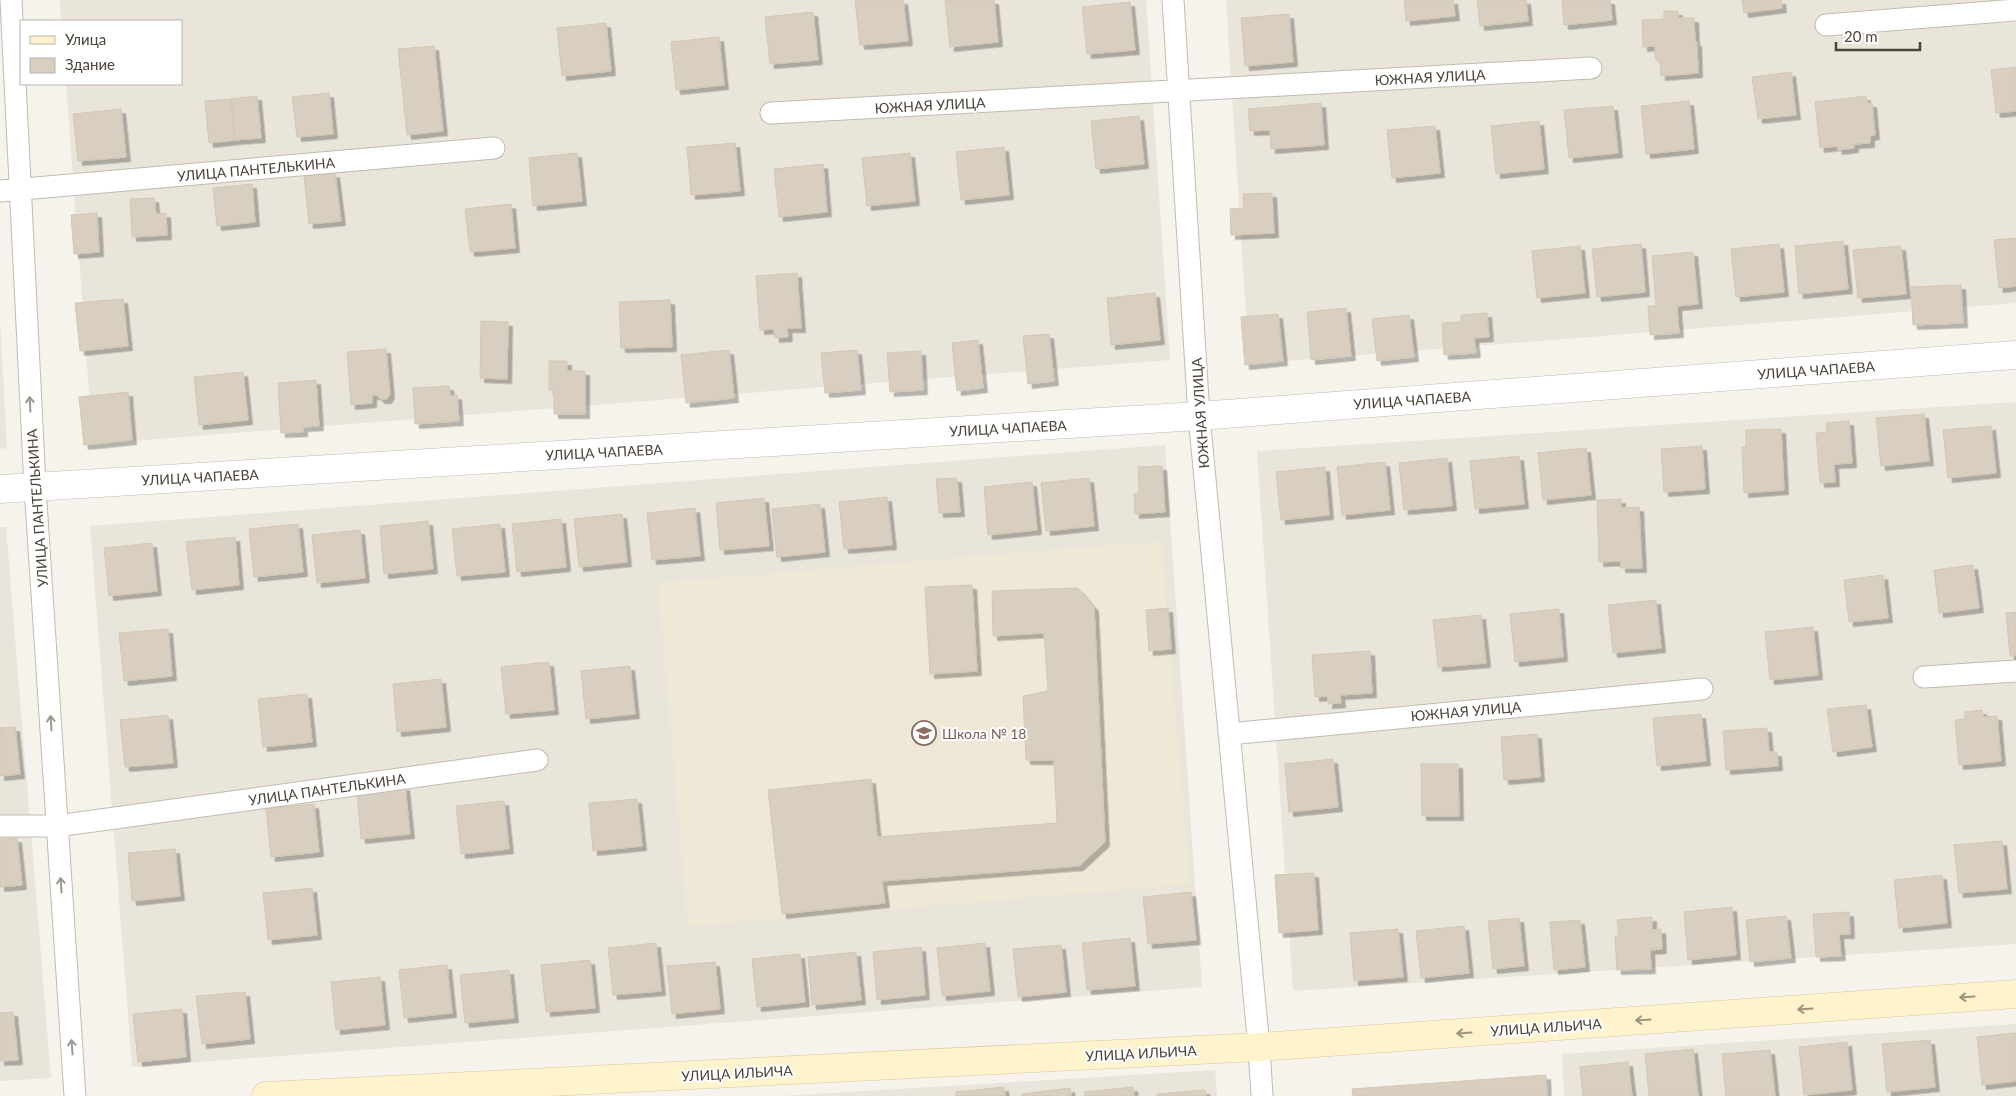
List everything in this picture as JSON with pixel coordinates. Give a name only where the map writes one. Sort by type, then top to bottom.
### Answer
[{"type":"main road","name":"УЛИЦА ИЛЬИЧА","points":[[266,1096],[1259,1047],[2016,994]]},
{"type":"street","name":"УЛИЦА ПАНТЕЛЬКИНА","points":[[11,0],[9,190],[35,487],[75,1096]]},
{"type":"street","name":"ЮЖНАЯ УЛИЦА","points":[[1173,0],[1199,416],[1259,1047],[1262,1096]]},
{"type":"street","points":[[1826,25],[2016,10]]},
{"type":"street","name":"ЮЖНАЯ УЛИЦА","points":[[771,113],[1591,68]]},
{"type":"street","name":"УЛИЦА ПАНТЕЛЬКИНА","points":[[9,190],[494,148]]},
{"type":"street","name":"УЛИЦА ЧАПАЕВА","points":[[0,489],[1199,416],[2016,355]]},
{"type":"street","points":[[1924,677],[2016,671]]},
{"type":"street","name":"ЮЖНАЯ УЛИЦА","points":[[1229,734],[1702,689]]},
{"type":"street","name":"УЛИЦА ПАНТЕЛЬКИНА","points":[[0,826],[58,826],[537,760]]},
{"type":"shaded area","points":[[60,0],[1146,0],[1170,360],[93,444],[66,85],[182,85],[182,20],[61,20]]},
{"type":"shaded area","points":[[1226,0],[2016,0],[2016,303],[1249,364]]},
{"type":"shaded area","points":[[0,320],[7,448],[0,449]]},
{"type":"shaded area","points":[[2016,402],[2016,944],[1293,991],[1257,451]]},
{"type":"shaded area","points":[[1165,445],[1202,987],[132,1067],[90,526]]},
{"type":"shaded area","points":[[0,527],[6,527],[51,1078],[0,1081]]},
{"type":"shaded area","name":"Школа № 18","points":[[1161,541],[1190,884],[688,926],[658,583]]},
{"type":"shaded area","points":[[2016,1024],[2016,1096],[1564,1096],[1562,1054]]},
{"type":"shaded area","points":[[1215,1070],[1217,1096],[782,1096]]},
{"type":"building","points":[[855,0],[903,0],[908,41],[860,45]]},
{"type":"building","points":[[945,0],[994,0],[998,42],[950,47]]},
{"type":"building","points":[[1404,0],[1453,0],[1455,16],[1406,21]]},
{"type":"building","points":[[1477,0],[1526,0],[1528,21],[1480,26]]},
{"type":"building","points":[[1562,0],[1610,0],[1612,20],[1564,25]]},
{"type":"building","points":[[1742,0],[1781,0],[1782,8],[1744,13]]},
{"type":"building","points":[[1130,2],[1135,50],[1087,54],[1082,7]]},
{"type":"building","points":[[1664,11],[1678,11],[1678,18],[1694,18],[1698,73],[1661,76],[1660,64],[1655,58],[1655,46],[1643,47],[1642,20],[1664,19]]},
{"type":"building","points":[[813,12],[818,60],[770,64],[765,17]]},
{"type":"building","points":[[1289,14],[1293,62],[1245,66],[1241,18]]},
{"type":"building","points":[[606,23],[611,71],[562,76],[557,28]]},
{"type":"building","points":[[719,37],[724,85],[676,90],[671,42]]},
{"type":"building","points":[[434,46],[443,131],[407,135],[398,49]]},
{"type":"building","points":[[2016,67],[2016,111],[1996,113],[1991,70]]},
{"type":"building","points":[[1791,72],[1796,115],[1758,119],[1752,77]]},
{"type":"building","points":[[329,93],[333,134],[297,137],[292,97]]},
{"type":"building","points":[[257,96],[261,138],[235,140],[231,99]]},
{"type":"building","points":[[1866,96],[1867,103],[1872,103],[1875,135],[1870,136],[1870,143],[1854,144],[1854,148],[1838,150],[1837,146],[1820,148],[1815,102]]},
{"type":"building","points":[[231,99],[235,140],[209,143],[205,101]]},
{"type":"building","points":[[1689,101],[1694,149],[1646,154],[1641,106]]},
{"type":"building","points":[[1321,103],[1324,145],[1271,149],[1270,130],[1250,131],[1248,109]]},
{"type":"building","points":[[1613,106],[1618,153],[1569,158],[1564,110]]},
{"type":"building","points":[[121,109],[126,157],[78,161],[73,114]]},
{"type":"building","points":[[1139,116],[1144,164],[1096,169],[1091,121]]},
{"type":"building","points":[[1539,121],[1544,169],[1496,174],[1491,126]]},
{"type":"building","points":[[1435,126],[1440,173],[1392,178],[1387,130]]},
{"type":"building","points":[[735,143],[740,191],[691,195],[687,147]]},
{"type":"building","points":[[1004,147],[1009,195],[961,200],[956,152]]},
{"type":"building","points":[[577,153],[582,201],[533,206],[529,158]]},
{"type":"building","points":[[910,153],[915,201],[867,206],[862,158]]},
{"type":"building","points":[[823,164],[827,212],[779,217],[774,169]]},
{"type":"building","points":[[335,173],[341,221],[309,224],[304,176]]},
{"type":"building","points":[[252,184],[255,222],[217,226],[213,188]]},
{"type":"building","points":[[1272,193],[1274,233],[1231,235],[1230,209],[1244,208],[1243,194]]},
{"type":"building","points":[[154,198],[156,214],[166,213],[167,235],[132,237],[130,199]]},
{"type":"building","points":[[511,204],[515,248],[470,252],[465,209]]},
{"type":"building","points":[[97,213],[99,252],[74,254],[71,215]]},
{"type":"building","points":[[2016,238],[2016,286],[1999,288],[1994,240]]},
{"type":"building","points":[[1843,241],[1848,289],[1799,294],[1795,246]]},
{"type":"building","points":[[1641,244],[1645,292],[1597,297],[1592,249]]},
{"type":"building","points":[[1779,244],[1784,292],[1736,297],[1731,249]]},
{"type":"building","points":[[1580,246],[1585,293],[1537,298],[1532,251]]},
{"type":"building","points":[[1901,246],[1906,294],[1858,298],[1853,250]]},
{"type":"building","points":[[1693,252],[1698,304],[1677,306],[1679,333],[1650,335],[1648,306],[1656,306],[1652,256]]},
{"type":"building","points":[[797,273],[801,328],[787,328],[788,337],[775,338],[774,329],[760,330],[756,276]]},
{"type":"building","points":[[1961,285],[1963,323],[1913,325],[1911,287]]},
{"type":"building","points":[[1155,293],[1160,340],[1111,345],[1107,298]]},
{"type":"building","points":[[123,299],[128,346],[80,351],[75,303]]},
{"type":"building","points":[[670,300],[672,347],[621,348],[619,302]]},
{"type":"building","points":[[1346,308],[1351,356],[1311,360],[1307,312]]},
{"type":"building","points":[[1487,313],[1489,337],[1474,338],[1476,353],[1444,355],[1442,323],[1461,322],[1461,315]]},
{"type":"building","points":[[1278,314],[1283,361],[1245,365],[1241,317]]},
{"type":"building","points":[[1409,315],[1414,357],[1377,361],[1372,319]]},
{"type":"building","points":[[481,321],[508,322],[507,379],[480,378]]},
{"type":"building","points":[[1049,334],[1054,381],[1028,384],[1023,336]]},
{"type":"building","points":[[978,340],[983,388],[957,391],[952,343]]},
{"type":"building","points":[[386,349],[390,394],[387,399],[380,399],[377,395],[372,395],[372,403],[351,405],[347,352]]},
{"type":"building","points":[[729,350],[734,398],[686,403],[681,355]]},
{"type":"building","points":[[857,350],[861,390],[825,393],[821,353]]},
{"type":"building","points":[[921,351],[923,390],[890,392],[887,353]]},
{"type":"building","points":[[549,361],[567,361],[567,371],[585,371],[585,414],[554,414],[554,390],[549,390]]},
{"type":"building","points":[[243,372],[248,420],[199,425],[194,377]]},
{"type":"building","points":[[316,380],[319,426],[303,427],[303,432],[281,433],[278,383]]},
{"type":"building","points":[[449,386],[450,396],[457,395],[459,421],[415,424],[413,388]]},
{"type":"building","points":[[128,392],[132,440],[84,445],[79,397]]},
{"type":"building","points":[[1924,414],[1929,461],[1881,466],[1876,418]]},
{"type":"building","points":[[1849,421],[1852,463],[1834,464],[1835,482],[1820,483],[1816,433],[1827,432],[1826,423]]},
{"type":"building","points":[[1991,426],[1996,473],[1948,478],[1943,430]]},
{"type":"building","points":[[1781,429],[1784,490],[1744,493],[1742,447],[1746,447],[1746,430]]},
{"type":"building","points":[[1702,446],[1705,489],[1664,492],[1661,449]]},
{"type":"building","points":[[1586,448],[1591,495],[1543,500],[1538,453]]},
{"type":"building","points":[[1519,456],[1524,504],[1475,509],[1470,461]]},
{"type":"building","points":[[1447,458],[1452,506],[1404,510],[1399,463]]},
{"type":"building","points":[[1385,462],[1390,510],[1342,515],[1337,467]]},
{"type":"building","points":[[1162,466],[1165,512],[1135,514],[1134,494],[1139,493],[1138,467]]},
{"type":"building","points":[[1325,467],[1329,515],[1281,520],[1276,472]]},
{"type":"building","points":[[957,478],[960,512],[939,513],[936,479]]},
{"type":"building","points":[[1089,478],[1094,526],[1046,531],[1041,483]]},
{"type":"building","points":[[1032,482],[1037,530],[988,535],[984,487]]},
{"type":"building","points":[[887,497],[892,545],[844,549],[839,502]]},
{"type":"building","points":[[764,498],[769,546],[720,550],[716,503]]},
{"type":"building","points":[[1621,499],[1621,508],[1639,507],[1642,568],[1621,568],[1621,561],[1599,562],[1597,500]]},
{"type":"building","points":[[820,504],[825,552],[777,557],[772,509]]},
{"type":"building","points":[[695,508],[700,556],[652,560],[647,513]]},
{"type":"building","points":[[622,514],[627,562],[579,567],[574,519]]},
{"type":"building","points":[[561,519],[566,567],[517,572],[512,524]]},
{"type":"building","points":[[428,521],[433,569],[384,574],[380,526]]},
{"type":"building","points":[[298,524],[303,572],[254,577],[249,529]]},
{"type":"building","points":[[500,524],[505,572],[457,576],[452,529]]},
{"type":"building","points":[[360,530],[365,578],[317,583],[312,535]]},
{"type":"building","points":[[235,537],[239,585],[192,590],[186,542]]},
{"type":"building","points":[[152,543],[157,591],[109,596],[104,548]]},
{"type":"building","points":[[1973,565],[1979,608],[1939,613],[1934,570]]},
{"type":"building","points":[[1883,575],[1888,618],[1849,622],[1844,580]]},
{"type":"building","points":[[972,585],[977,671],[930,674],[925,587]]},
{"type":"building","points":[[1078,588],[1094,607],[1105,842],[1079,866],[882,881],[885,903],[782,914],[768,790],[871,779],[877,837],[1057,823],[1054,760],[1026,760],[1023,696],[1048,691],[1044,633],[993,636],[992,591]]},
{"type":"building","points":[[1656,600],[1661,648],[1613,653],[1608,605]]},
{"type":"building","points":[[1168,608],[1171,649],[1149,651],[1146,610]]},
{"type":"building","points":[[1559,609],[1563,657],[1515,662],[1510,614]]},
{"type":"building","points":[[2016,612],[2016,655],[2010,656],[2006,613]]},
{"type":"building","points":[[1481,615],[1486,663],[1438,667],[1433,620]]},
{"type":"building","points":[[1813,627],[1818,675],[1770,680],[1765,632]]},
{"type":"building","points":[[168,629],[172,676],[124,681],[119,633]]},
{"type":"building","points":[[1370,651],[1372,693],[1340,695],[1341,703],[1328,704],[1328,696],[1315,697],[1312,655]]},
{"type":"building","points":[[549,662],[554,710],[506,714],[501,667]]},
{"type":"building","points":[[630,666],[635,714],[586,719],[581,671]]},
{"type":"building","points":[[441,679],[446,727],[397,732],[393,684]]},
{"type":"building","points":[[307,694],[312,742],[263,747],[258,699]]},
{"type":"building","points":[[1866,705],[1872,747],[1833,752],[1827,709]]},
{"type":"building","points":[[1982,710],[1983,717],[1997,716],[2001,761],[1959,765],[1955,720],[1965,719],[1965,712]]},
{"type":"building","points":[[1701,714],[1706,761],[1657,766],[1653,718]]},
{"type":"building","points":[[168,715],[173,763],[125,767],[120,720]]},
{"type":"building","points":[[15,727],[20,774],[0,776],[0,728]]},
{"type":"building","points":[[1767,728],[1769,752],[1777,752],[1778,766],[1726,770],[1723,731]]},
{"type":"building","points":[[1537,734],[1540,777],[1504,780],[1501,737]]},
{"type":"building","points":[[1333,759],[1338,807],[1289,812],[1285,764]]},
{"type":"building","points":[[1421,764],[1458,764],[1459,816],[1422,816]]},
{"type":"building","points":[[405,786],[410,834],[361,839],[357,791]]},
{"type":"building","points":[[637,799],[642,846],[593,851],[589,803]]},
{"type":"building","points":[[504,801],[509,849],[461,854],[456,806]]},
{"type":"building","points":[[314,804],[319,852],[271,857],[266,809]]},
{"type":"building","points":[[17,838],[22,885],[0,887],[0,839]]},
{"type":"building","points":[[2002,841],[2007,889],[1959,893],[1954,845]]},
{"type":"building","points":[[175,849],[180,896],[132,901],[128,853]]},
{"type":"building","points":[[1314,873],[1318,930],[1279,933],[1275,875]]},
{"type":"building","points":[[1942,875],[1947,923],[1899,928],[1894,880]]},
{"type":"building","points":[[312,888],[317,935],[268,940],[263,893]]},
{"type":"building","points":[[1191,892],[1196,940],[1148,944],[1143,897]]},
{"type":"building","points":[[1732,907],[1736,955],[1688,960],[1684,912]]},
{"type":"building","points":[[1849,912],[1850,934],[1839,934],[1841,956],[1816,957],[1813,914]]},
{"type":"building","points":[[1786,916],[1791,958],[1750,962],[1746,920]]},
{"type":"building","points":[[1652,917],[1652,930],[1661,929],[1662,949],[1650,950],[1651,969],[1617,970],[1615,936],[1619,936],[1617,920]]},
{"type":"building","points":[[1519,918],[1524,966],[1493,969],[1488,921]]},
{"type":"building","points":[[1580,920],[1585,967],[1554,970],[1550,922]]},
{"type":"building","points":[[1464,926],[1469,973],[1421,978],[1416,931]]},
{"type":"building","points":[[1398,929],[1403,977],[1354,981],[1350,933]]},
{"type":"building","points":[[1130,938],[1135,986],[1087,990],[1082,943]]},
{"type":"building","points":[[656,943],[661,991],[613,995],[608,948]]},
{"type":"building","points":[[985,943],[990,991],[942,996],[937,948]]},
{"type":"building","points":[[1061,945],[1066,992],[1018,997],[1013,949]]},
{"type":"building","points":[[921,947],[925,995],[877,1000],[873,952]]},
{"type":"building","points":[[856,952],[861,1000],[812,1005],[808,957]]},
{"type":"building","points":[[800,954],[805,1002],[757,1007],[752,959]]},
{"type":"building","points":[[590,960],[595,1008],[546,1012],[541,965]]},
{"type":"building","points":[[715,962],[720,1009],[672,1014],[667,966]]},
{"type":"building","points":[[447,965],[452,1013],[404,1018],[399,970]]},
{"type":"building","points":[[509,970],[514,1018],[465,1023],[460,975]]},
{"type":"building","points":[[380,977],[385,1025],[336,1030],[331,982]]},
{"type":"building","points":[[245,992],[250,1039],[202,1044],[196,996]]},
{"type":"building","points":[[182,1009],[186,1057],[138,1062],[133,1014]]},
{"type":"building","points":[[13,1012],[18,1060],[0,1061],[0,1013]]},
{"type":"building","points":[[2016,1033],[2016,1081],[1982,1085],[1977,1037]]},
{"type":"building","points":[[1930,1040],[1935,1087],[1887,1092],[1882,1044]]},
{"type":"building","points":[[1847,1042],[1852,1090],[1804,1095],[1799,1047]]},
{"type":"building","points":[[1693,1049],[1698,1096],[1649,1096],[1645,1054]]},
{"type":"building","points":[[1770,1050],[1775,1096],[1726,1096],[1722,1054]]},
{"type":"building","points":[[1628,1062],[1632,1096],[1583,1096],[1580,1067]]},
{"type":"building","points":[[1546,1075],[1547,1096],[1353,1096],[1352,1089]]},
{"type":"building","points":[[1004,1087],[1005,1096],[956,1096],[956,1092]]},
{"type":"building","points":[[1133,1087],[1134,1096],[1085,1096],[1084,1092]]},
{"type":"building","points":[[1070,1088],[1071,1096],[1022,1096],[1022,1094]]},
{"type":"building","points":[[1205,1090],[1206,1096],[1157,1096],[1157,1094]]},
{"type":"place","name":"Школа № 18","points":[[924,733]]}]
